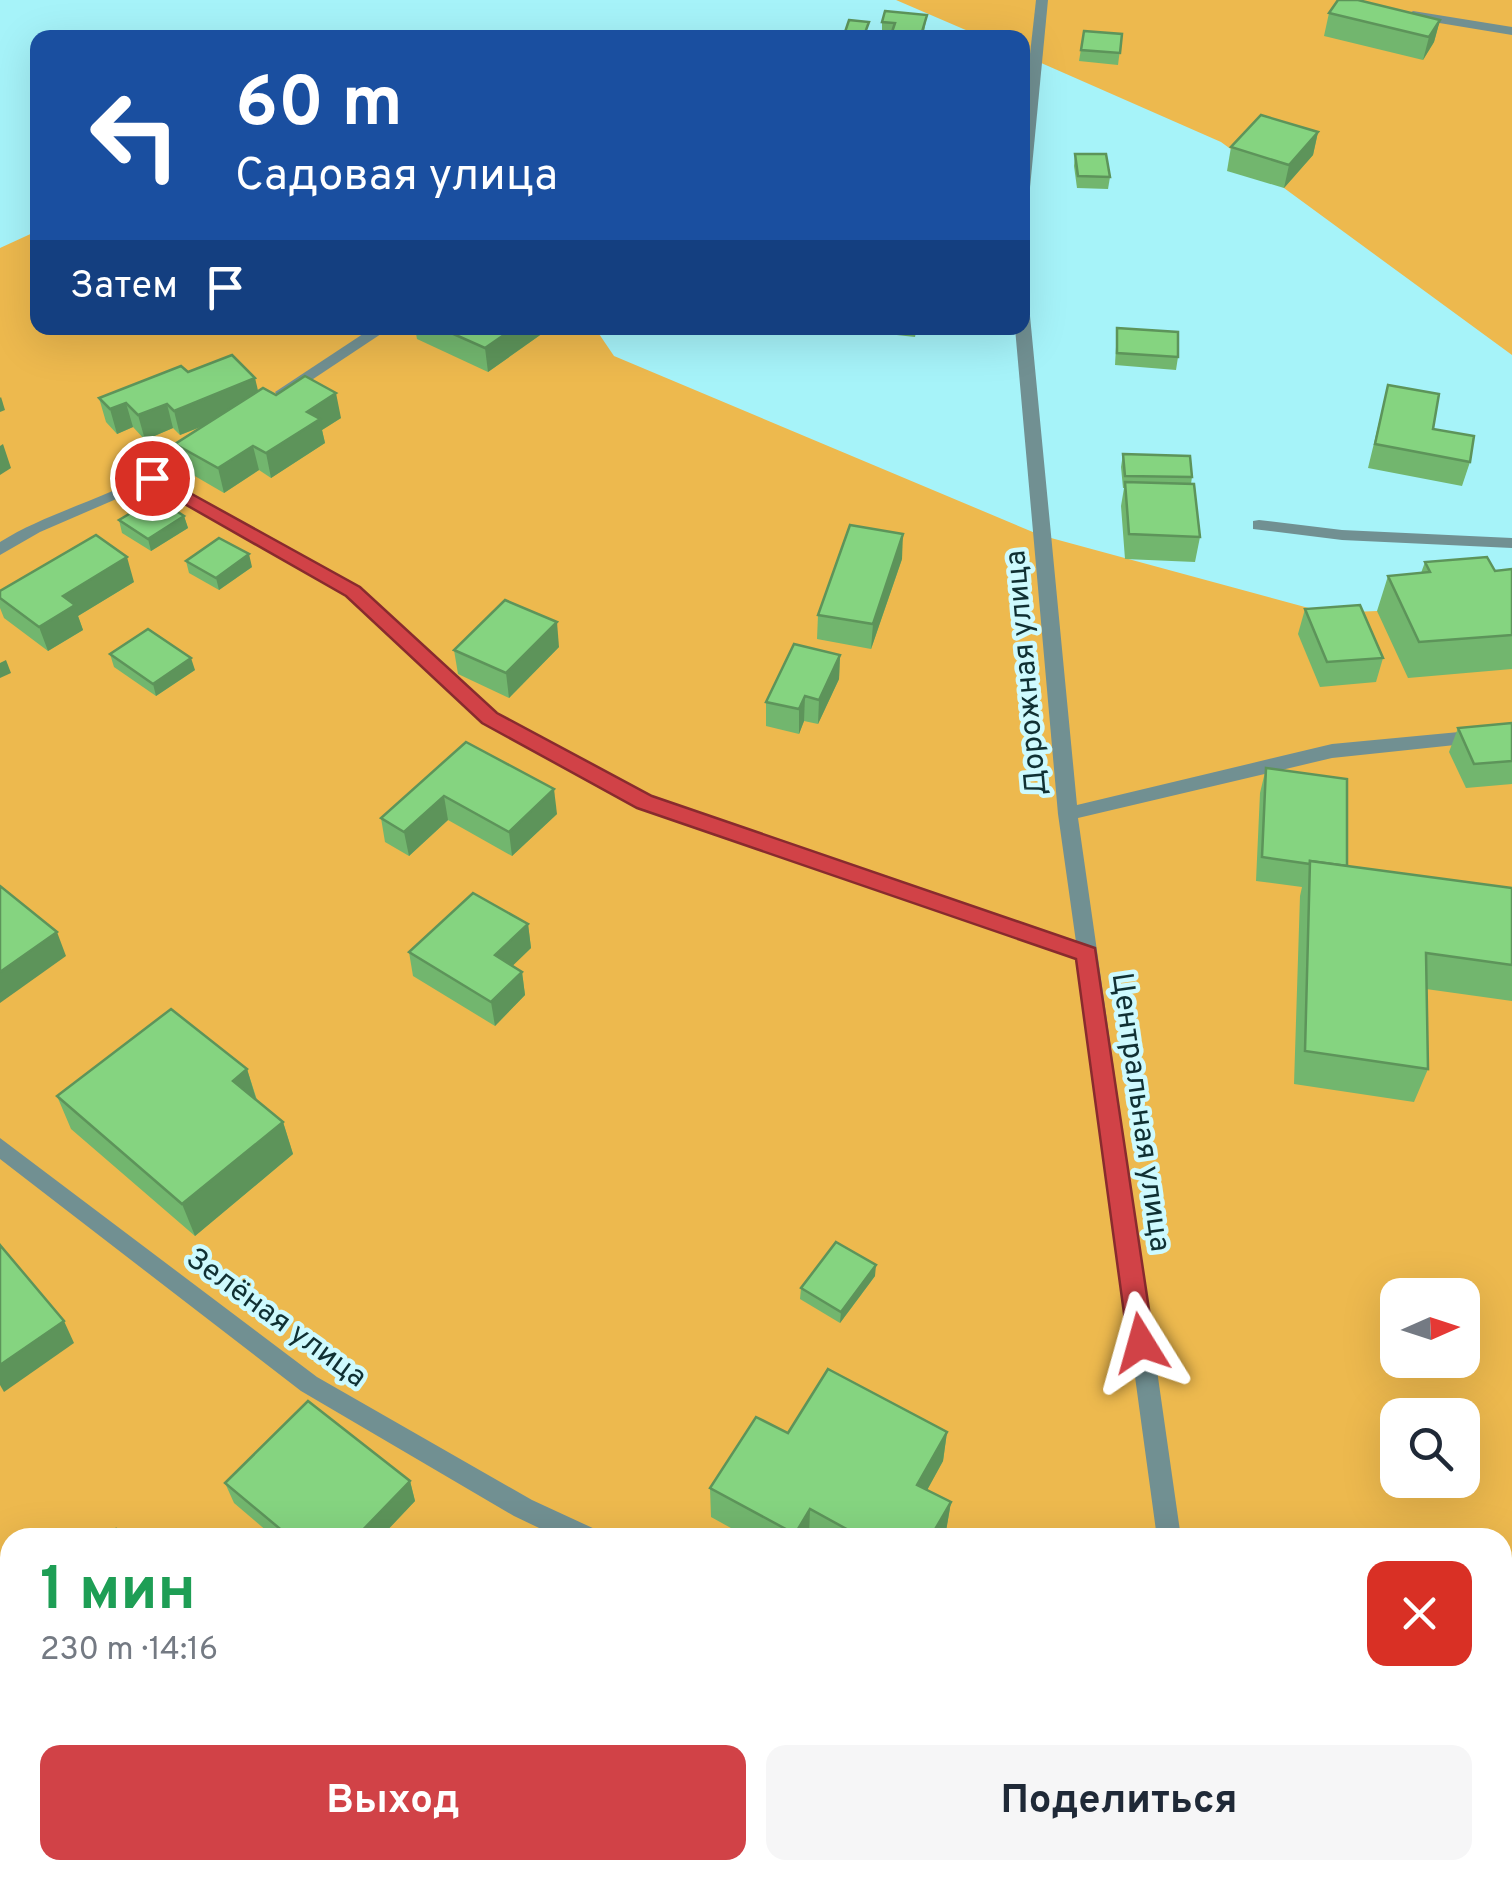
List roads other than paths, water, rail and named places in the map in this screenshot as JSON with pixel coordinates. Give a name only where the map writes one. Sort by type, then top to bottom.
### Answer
[{"type":"street","points":[[1030,119],[1042,0]]},
{"type":"street","points":[[1400,13],[1512,30]]},
{"type":"street","points":[[267,402],[371,335]]},
{"type":"street","name":"Дорожная улица","points":[[1024,335],[1068,814],[1332,752],[1512,733]]},
{"type":"street","points":[[0,550],[34,528],[152,478],[218,435]]},
{"type":"street","points":[[152,478],[353,591],[490,718],[645,802],[1087,954]]},
{"type":"street","points":[[1259,524],[1342,535],[1512,543]]},
{"type":"street","name":"Центральная улица","points":[[1068,814],[1167,1528]]},
{"type":"street","name":"Зелёная улица","points":[[0,1147],[309,1384],[523,1508],[566,1528]]}]
